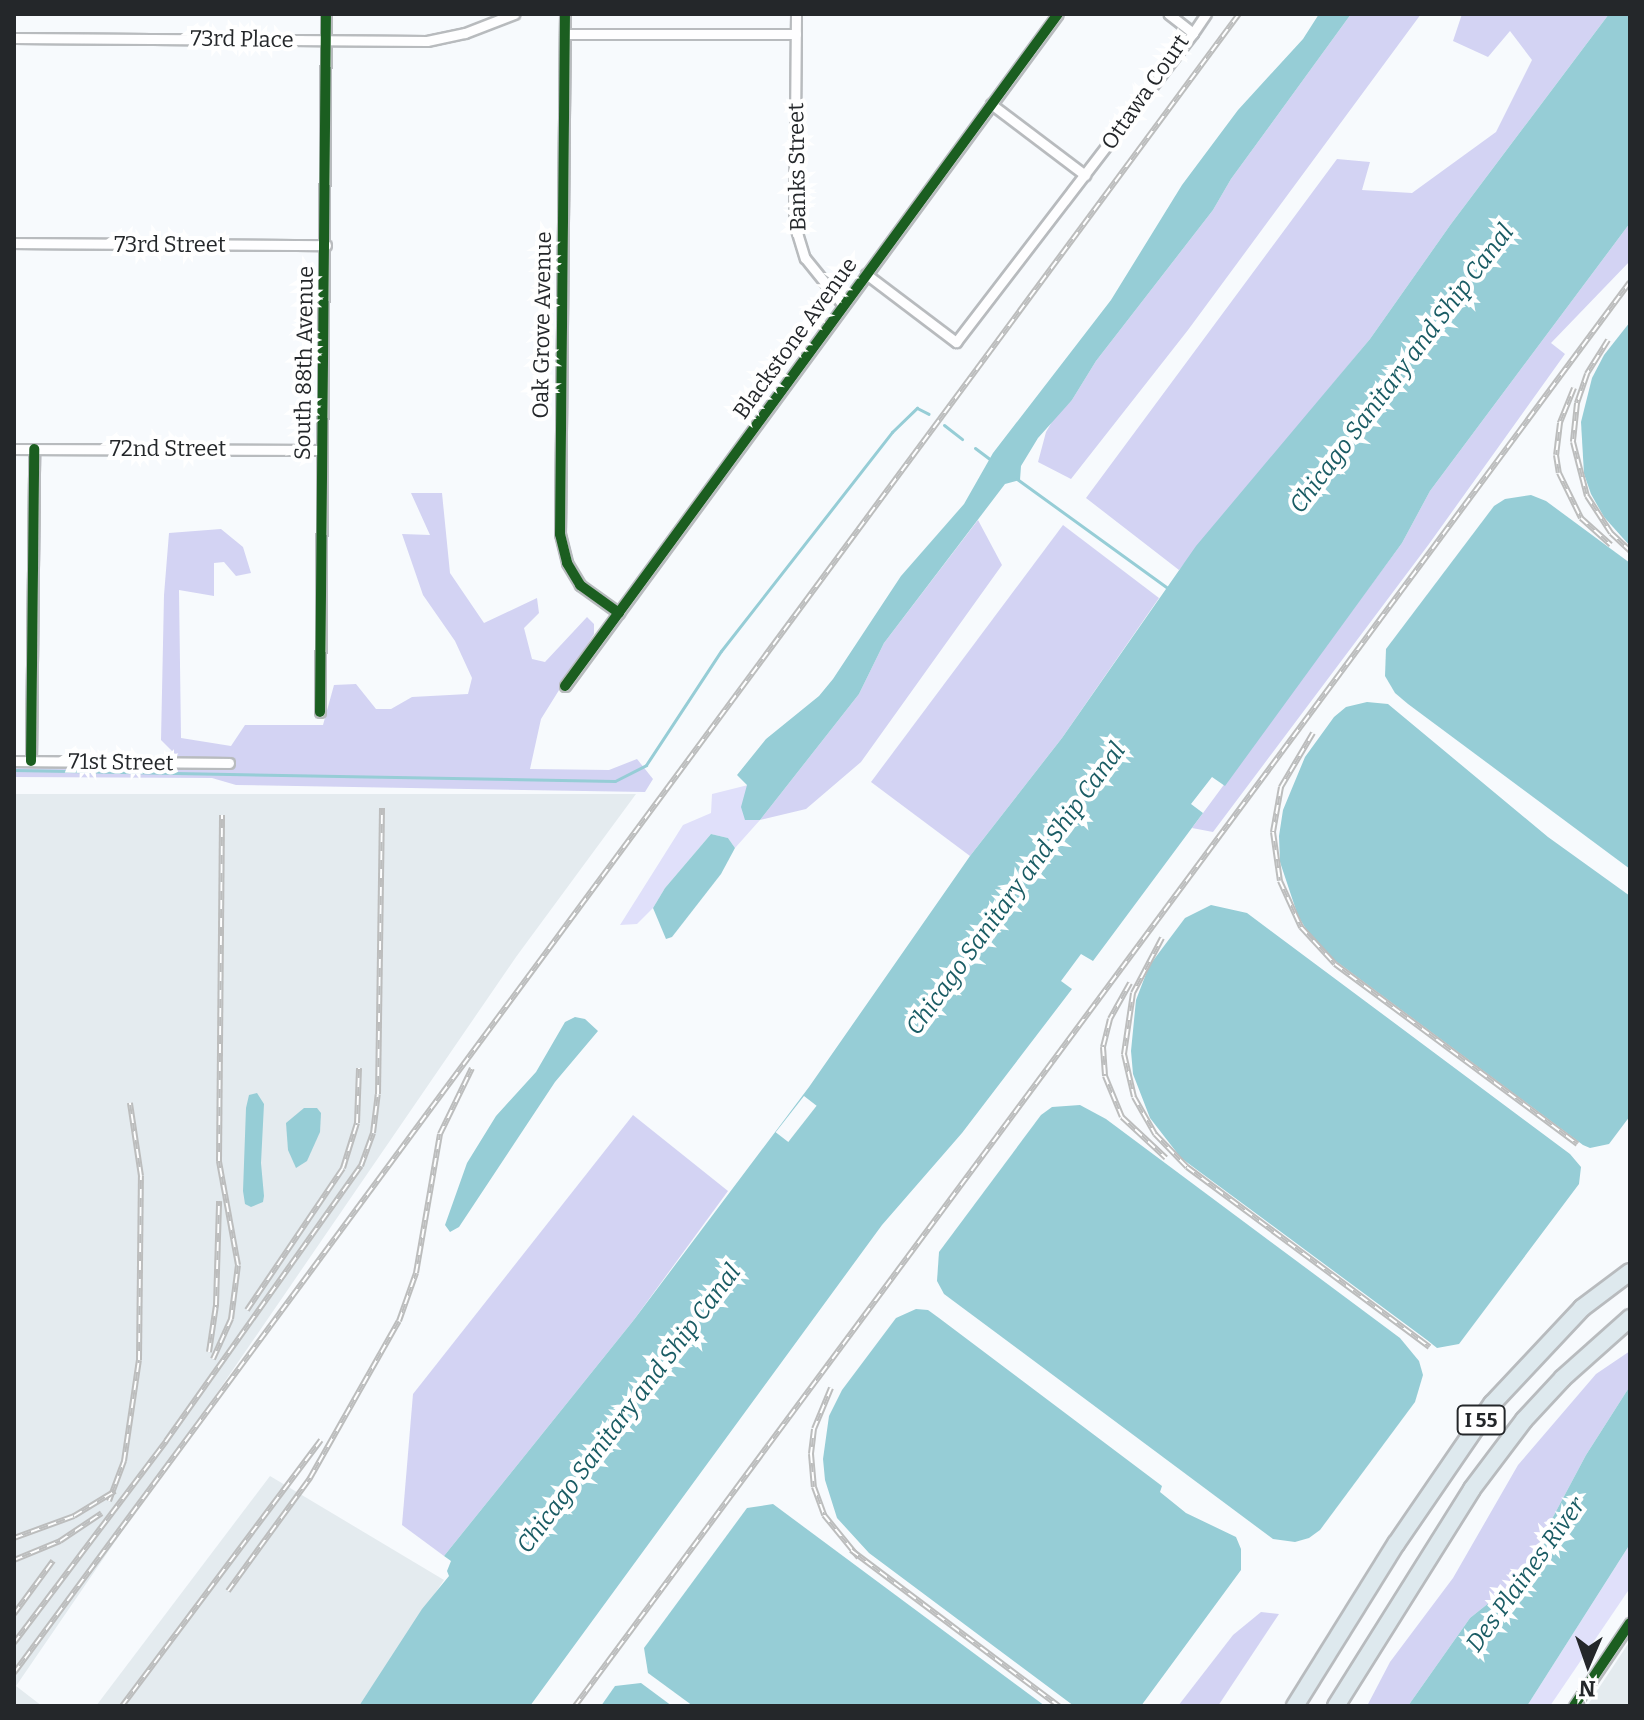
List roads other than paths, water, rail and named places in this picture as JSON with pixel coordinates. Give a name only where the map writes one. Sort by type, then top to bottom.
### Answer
[{"type":"highway","name":"I 55","points":[[1295,1706],[1396,1544],[1492,1404],[1582,1308],[1630,1272]]},
{"type":"highway","name":"I 55","points":[[1336,1706],[1472,1489],[1524,1420],[1604,1339],[1630,1318]]},
{"type":"street","name":"South 88th Avenue","points":[[320,712],[326,14]]},
{"type":"street","name":"73rd Place","points":[[14,38],[326,42],[445,39],[514,14]]},
{"type":"street","name":"Oak Grove Avenue","points":[[565,14],[561,543],[567,563],[580,585],[619,613]]},
{"type":"street","name":"Banks Street","points":[[796,14],[794,223],[805,258],[843,305]]},
{"type":"street","name":"Blackstone Avenue","points":[[565,686],[1058,14]]},
{"type":"street","name":"Ottawa Court","points":[[866,274],[956,342],[1193,33],[1169,14]]},
{"type":"street","points":[[1193,33],[1206,14]]},
{"type":"street","points":[[565,34],[796,34]]},
{"type":"street","points":[[991,104],[1085,175]]},
{"type":"street","name":"73rd Street","points":[[14,243],[326,245]]},
{"type":"street","name":"72nd Street","points":[[14,449],[322,450]]},
{"type":"street","points":[[31,761],[34,449]]},
{"type":"street","name":"71st Street","points":[[14,761],[229,763]]},
{"type":"street","points":[[1574,1706],[1630,1623]]},
{"type":"water","points":[[1319,14],[1351,14],[1231,179],[1213,210],[1096,361],[1072,400],[1038,438],[1021,466],[1020,480],[1005,484],[884,643],[859,694],[760,820],[745,820],[741,807],[747,785],[737,775],[766,739],[819,696],[833,679],[901,576],[964,504],[993,453],[1111,300],[1182,185],[1238,110],[1303,39]]},
{"type":"water","name":"Chicago Sanitary and Ship Canal","points":[[1609,14],[1630,14],[1630,223],[1430,491],[1402,543],[1225,786],[1212,777],[1191,804],[1203,813],[1093,961],[1081,954],[1061,981],[1072,989],[962,1133],[882,1225],[530,1706],[359,1706],[422,1609],[449,1576],[447,1571],[451,1561],[444,1556],[633,1321],[809,1087],[970,856],[1062,738],[1196,546],[1370,339],[1451,224]]},
{"type":"water","points":[[1630,322],[1630,546],[1604,517],[1591,494],[1584,474],[1581,422],[1592,378],[1604,355]]},
{"type":"water","points":[[1531,495],[1546,501],[1630,563],[1630,869],[1408,704],[1395,693],[1385,676],[1386,649],[1494,506],[1505,499]]},
{"type":"water","points":[[1367,702],[1388,704],[1548,837],[1630,896],[1630,1116],[1609,1144],[1590,1148],[1583,1145],[1333,959],[1312,939],[1298,916],[1280,862],[1279,836],[1283,810],[1305,757],[1334,717],[1346,707]]},
{"type":"water","points":[[711,834],[728,838],[735,848],[721,874],[672,937],[666,939],[653,908],[665,888]]},
{"type":"water","points":[[1211,905],[1247,913],[1570,1154],[1581,1167],[1579,1184],[1459,1344],[1437,1348],[1181,1158],[1150,1118],[1133,1074],[1131,1051],[1136,1000],[1149,966],[1185,918]]},
{"type":"water","points":[[575,1017],[585,1019],[598,1031],[555,1082],[459,1227],[450,1232],[445,1225],[467,1163],[496,1116],[536,1072],[565,1022]]},
{"type":"water","points":[[257,1093],[264,1104],[261,1163],[264,1196],[263,1202],[251,1207],[245,1204],[243,1191],[246,1108],[249,1095]]},
{"type":"water","points":[[1080,1105],[1106,1119],[1400,1338],[1419,1361],[1423,1375],[1415,1402],[1320,1530],[1309,1538],[1295,1542],[1273,1539],[944,1294],[937,1281],[939,1252],[1041,1115],[1052,1107]]},
{"type":"water","points":[[304,1108],[317,1108],[321,1113],[320,1132],[307,1161],[296,1168],[288,1150],[286,1123]]},
{"type":"water","points":[[916,1309],[928,1310],[1162,1486],[1160,1492],[1186,1513],[1236,1537],[1241,1549],[1241,1570],[1141,1706],[1074,1706],[869,1553],[837,1518],[825,1480],[823,1459],[829,1416],[842,1390],[896,1318]]},
{"type":"water","name":"Des Plaines River","points":[[1630,1386],[1630,1544],[1527,1706],[1408,1706],[1470,1618],[1510,1586],[1537,1547],[1586,1455]]},
{"type":"water","points":[[773,1504],[1045,1706],[693,1706],[648,1673],[644,1648],[747,1508]]},
{"type":"water","points":[[641,1683],[672,1706],[601,1706],[615,1686]]},
{"type":"waterway","points":[[14,770],[615,781],[646,765],[721,651],[892,432],[917,408],[929,414]]},
{"type":"waterway","points":[[944,425],[962,439]]},
{"type":"waterway","points":[[975,448],[991,460]]},
{"type":"waterway","points":[[1017,479],[1169,589]]},
{"type":"railway","points":[[14,1673],[1239,14]]},
{"type":"railway","points":[[575,1706],[1630,282]]},
{"type":"railway","points":[[1608,340],[1587,374],[1577,403],[1573,442],[1587,496],[1611,533],[1630,551]]},
{"type":"railway","points":[[1574,388],[1560,423],[1556,455],[1559,473],[1581,518],[1611,545]]},
{"type":"railway","points":[[1313,733],[1281,787],[1273,832],[1280,881],[1301,927],[1335,964],[1577,1144]]},
{"type":"railway","points":[[14,1643],[166,1441],[361,1166],[373,1133],[378,1094],[382,808]]},
{"type":"railway","points":[[213,1359],[231,1319],[238,1265],[219,1161],[222,815]]},
{"type":"railway","points":[[1162,938],[1133,993],[1124,1054],[1134,1097],[1155,1134],[1187,1167],[1429,1347]]},
{"type":"railway","points":[[1130,983],[1110,1019],[1103,1047],[1105,1076],[1122,1117],[1166,1158]]},
{"type":"railway","points":[[247,1310],[343,1168],[357,1123],[359,1068]]},
{"type":"railway","points":[[228,1591],[310,1478],[399,1321],[416,1273],[440,1134],[472,1068]]},
{"type":"railway","points":[[109,1501],[124,1461],[139,1360],[141,1176],[130,1103]]},
{"type":"railway","points":[[209,1352],[216,1305],[219,1201]]},
{"type":"railway","points":[[831,1388],[814,1429],[811,1454],[814,1487],[824,1515],[859,1558]]},
{"type":"railway","points":[[122,1706],[321,1440]]},
{"type":"railway","points":[[14,1538],[74,1516],[115,1491]]},
{"type":"railway","points":[[14,1560],[60,1541],[102,1513]]},
{"type":"railway","points":[[851,1550],[1059,1706]]},
{"type":"railway","points":[[14,1614],[53,1561]]}]
